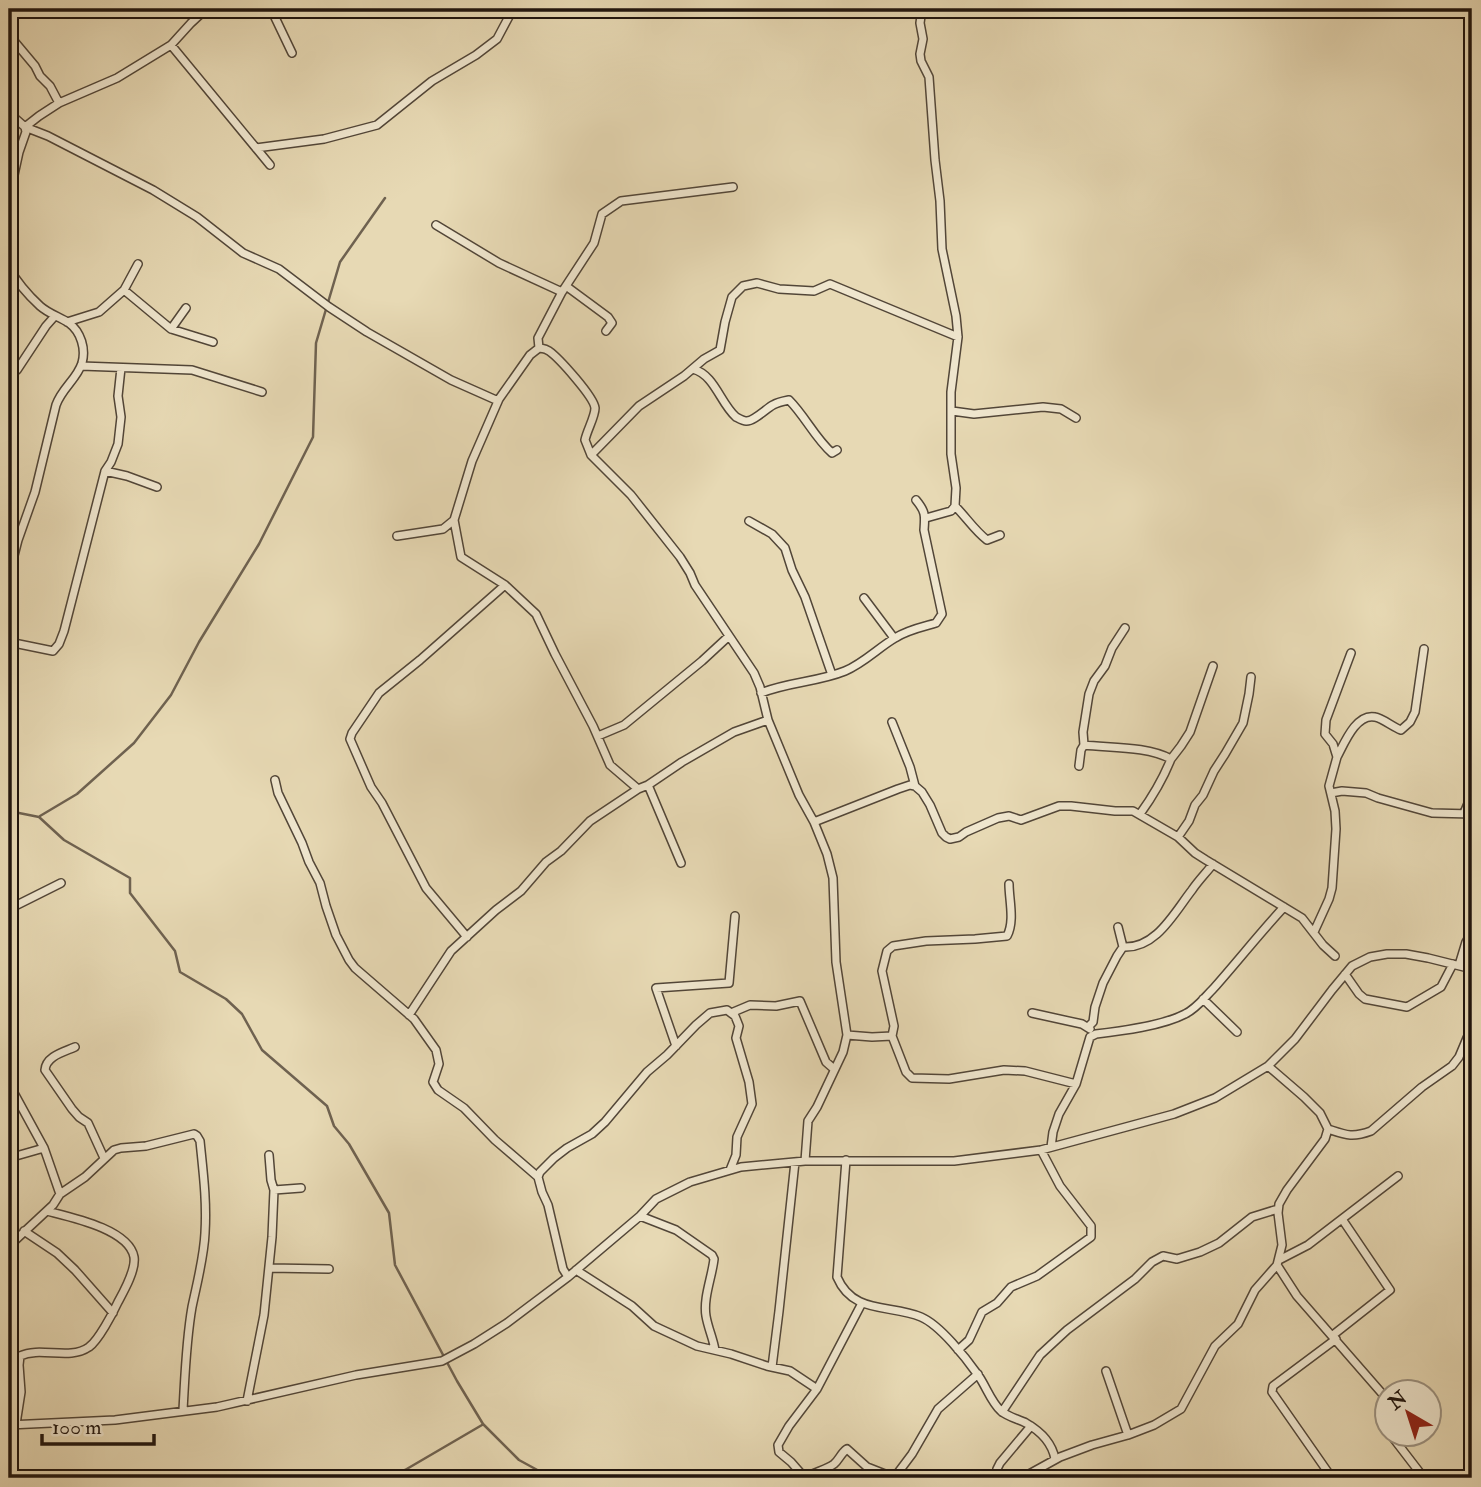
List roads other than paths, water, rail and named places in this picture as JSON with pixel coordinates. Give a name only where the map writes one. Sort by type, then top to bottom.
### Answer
[{"type":"street","points":[[25,127],[60,103],[117,78],[170,45],[206,9]]},
{"type":"street","points":[[292,53],[273,12],[296,9]]},
{"type":"street","points":[[256,148],[324,139],[377,125],[432,81],[497,39],[513,9]]},
{"type":"street","points":[[926,517],[951,511],[955,506],[956,488],[951,454],[951,391],[958,337],[942,249],[929,77],[920,54],[923,39],[921,16],[927,9]]},
{"type":"street","points":[[9,35],[50,86],[60,103]]},
{"type":"street","points":[[170,45],[270,165]]},
{"type":"street","points":[[9,113],[18,118],[25,127],[153,190],[197,217],[243,253],[279,269],[367,332],[451,380],[499,399]]},
{"type":"street","points":[[9,198],[25,127]]},
{"type":"street","points":[[638,789],[610,765],[536,614],[505,585],[461,556],[454,520],[472,461],[499,399],[530,355],[538,348],[538,338],[564,289],[594,243],[602,214],[621,201],[733,187]]},
{"type":"street","points":[[436,225],[499,263],[564,289],[608,317],[612,323],[606,331]]},
{"type":"street","points":[[67,322],[99,312],[124,290],[138,264]]},
{"type":"street","points":[[9,268],[40,307],[67,322],[79,335],[83,345],[81,366],[56,405],[35,492],[9,575]]},
{"type":"street","points":[[591,455],[639,407],[720,350],[733,297],[743,286],[757,283],[779,289],[814,291],[830,284],[958,337]]},
{"type":"street","points":[[124,290],[171,329],[213,342]]},
{"type":"street","points":[[171,329],[186,308]]},
{"type":"street","points":[[17,370],[54,317]]},
{"type":"street","points":[[538,348],[545,349],[554,356],[588,393],[595,411],[585,440],[591,455],[631,495],[680,557],[695,585],[754,673],[768,720],[827,853],[833,878],[836,962],[847,1035],[843,1052],[808,1121],[805,1161]]},
{"type":"street","points":[[81,366],[192,370],[262,392]]},
{"type":"street","points":[[9,642],[53,652],[59,644],[105,471],[118,443],[121,368]]},
{"type":"street","points":[[693,369],[707,376],[739,419],[746,422],[772,405],[789,400],[824,446],[832,453],[837,450]]},
{"type":"street","points":[[952,411],[974,414],[1044,407],[1062,409],[1076,418]]},
{"type":"street","points":[[105,471],[157,486]]},
{"type":"street","points":[[761,693],[774,687],[832,675],[860,663],[904,632],[940,620],[942,614],[924,530],[926,517],[916,500]]},
{"type":"street","points":[[955,506],[987,540],[999,535]]},
{"type":"street","points":[[397,536],[443,528],[454,520]]},
{"type":"street","points":[[749,521],[772,534],[785,548],[832,675]]},
{"type":"street","points":[[467,937],[426,888],[371,787],[350,739],[379,693],[505,585]]},
{"type":"street","points":[[864,598],[894,638]]},
{"type":"street","points":[[1079,766],[1089,694],[1125,628]]},
{"type":"street","points":[[598,736],[624,724],[729,636]]},
{"type":"street","points":[[1314,932],[1332,888],[1336,829],[1329,786],[1337,757],[1358,722],[1374,717],[1401,730],[1410,722],[1415,712],[1424,649]]},
{"type":"street","points":[[1337,757],[1333,744],[1325,734],[1326,720],[1351,653]]},
{"type":"street","points":[[1140,814],[1164,777],[1171,759],[1190,732],[1213,666]]},
{"type":"street","points":[[1178,837],[1242,723],[1251,677]]},
{"type":"street","points":[[409,1015],[451,951],[531,881],[590,821],[734,732],[768,720]]},
{"type":"street","points":[[892,722],[915,786]]},
{"type":"street","points":[[1084,745],[1141,750],[1162,754],[1171,759]]},
{"type":"street","points":[[275,780],[278,793],[320,883],[336,935],[349,960],[414,1019],[436,1050],[439,1064],[433,1082],[439,1090],[464,1108],[495,1140],[538,1177],[548,1205],[563,1269],[568,1277]]},
{"type":"street","points":[[649,785],[681,863]]},
{"type":"street","points":[[814,822],[910,785],[922,792],[942,833],[950,839],[998,818],[1009,816],[1021,820],[1059,806],[1133,811],[1178,837],[1195,853],[1302,918],[1335,956]]},
{"type":"street","points":[[1331,793],[1366,793],[1432,813],[1468,814],[1472,794]]},
{"type":"street","points":[[1123,947],[1133,948],[1145,943],[1163,928],[1213,864]]},
{"type":"street","points":[[9,909],[61,883]]},
{"type":"street","points":[[1009,884],[1011,919],[1007,936],[926,941],[893,946],[887,951],[882,971],[894,1026],[892,1036],[906,1072],[912,1078],[949,1079],[1004,1070],[1025,1071],[1076,1084]]},
{"type":"street","points":[[1051,1147],[1059,1114],[1076,1084],[1090,1037],[1174,1019],[1188,1013],[1284,907]]},
{"type":"street","points":[[676,1046],[656,988],[729,983],[734,916]]},
{"type":"street","points":[[1088,1027],[1093,1022],[1103,983],[1123,947],[1118,927]]},
{"type":"street","points":[[1345,974],[1365,999],[1407,1007],[1441,987],[1456,965],[1472,932]]},
{"type":"street","points":[[47,1211],[78,1219],[119,1236],[130,1248],[134,1258],[129,1280],[113,1313],[87,1349],[69,1353],[26,1353],[20,1356],[21,1391],[13,1424],[115,1420],[247,1401],[356,1375],[442,1361],[507,1323],[568,1277],[640,1216],[656,1199],[690,1182],[741,1167],[805,1161],[954,1161],[1041,1150],[1192,1108],[1215,1098],[1268,1066],[1295,1039],[1345,974],[1370,957],[1406,954],[1472,969]]},
{"type":"street","points":[[1203,999],[1237,1032]]},
{"type":"street","points":[[731,1013],[750,1005],[776,1006],[800,1001],[826,1062],[834,1069]]},
{"type":"street","points":[[538,1177],[560,1153],[592,1134],[647,1072],[710,1013],[727,1010],[735,1016],[739,1026],[736,1038],[749,1082],[752,1104],[737,1137],[736,1155],[730,1170]]},
{"type":"street","points":[[1032,1013],[1082,1024],[1096,1034]]},
{"type":"street","points":[[1328,1129],[1350,1136],[1371,1131],[1422,1087],[1452,1066],[1472,1029]]},
{"type":"street","points":[[847,1035],[892,1036]]},
{"type":"street","points":[[75,1048],[48,1061],[46,1070],[72,1109],[88,1123],[104,1158]]},
{"type":"street","points":[[1268,1066],[1312,1105],[1325,1120],[1328,1129],[1325,1139],[1282,1198],[1278,1209],[1282,1245],[1278,1262],[1297,1296],[1372,1381]]},
{"type":"street","points":[[9,1084],[44,1148],[60,1194]]},
{"type":"street","points":[[9,1246],[53,1205],[60,1194],[85,1177],[114,1150],[197,1136],[200,1140],[205,1190],[205,1237],[186,1354],[183,1410]]},
{"type":"street","points":[[9,1158],[44,1148]]},
{"type":"street","points":[[958,1350],[969,1340],[982,1312],[997,1303],[1011,1287],[1037,1276],[1091,1237],[1091,1226],[1060,1186],[1041,1150]]},
{"type":"street","points":[[247,1401],[264,1315],[269,1268],[274,1190],[269,1155]]},
{"type":"street","points":[[846,1160],[838,1278],[849,1295],[862,1303],[924,1318],[932,1324],[978,1374],[1002,1412],[1031,1426],[1048,1441],[1055,1459]]},
{"type":"street","points":[[772,1367],[795,1162]]},
{"type":"street","points":[[1022,1478],[1055,1459],[1129,1435],[1181,1409],[1215,1346],[1238,1324],[1255,1290],[1278,1262],[1308,1245],[1398,1176]]},
{"type":"street","points":[[274,1190],[301,1188]]},
{"type":"street","points":[[1002,1412],[1040,1355],[1067,1330],[1135,1279],[1152,1262],[1163,1256],[1177,1259],[1200,1252],[1219,1243],[1252,1217],[1278,1209]]},
{"type":"street","points":[[640,1216],[676,1230],[712,1255],[714,1259],[706,1315],[715,1350]]},
{"type":"street","points":[[1332,1478],[1272,1389],[1390,1290],[1342,1219]]},
{"type":"street","points":[[24,1231],[57,1252],[113,1313]]},
{"type":"street","points":[[269,1268],[329,1269]]},
{"type":"street","points":[[576,1270],[632,1306],[654,1326],[697,1346],[790,1371],[817,1389]]},
{"type":"street","points":[[862,1303],[817,1389],[778,1445],[779,1452],[805,1478],[835,1463],[846,1449],[867,1467],[895,1478],[938,1409],[978,1374]]},
{"type":"street","points":[[1106,1371],[1129,1435]]},
{"type":"street","points":[[997,1469],[1031,1426]]},
{"type":"street","points":[[1400,1448],[1424,1478]]},
{"type":"waterway","points":[[40,816],[77,794],[134,743],[171,695],[199,642],[259,544],[313,437],[316,343],[340,262],[385,198]]},
{"type":"waterway","points":[[9,811],[39,817],[64,840],[130,878],[130,893],[175,951],[180,972],[226,999],[242,1014],[262,1050],[327,1106],[334,1126],[349,1144],[389,1213],[395,1265],[483,1424],[519,1460],[552,1478]]},
{"type":"waterway","points":[[383,1478],[405,1470],[482,1425]]}]
